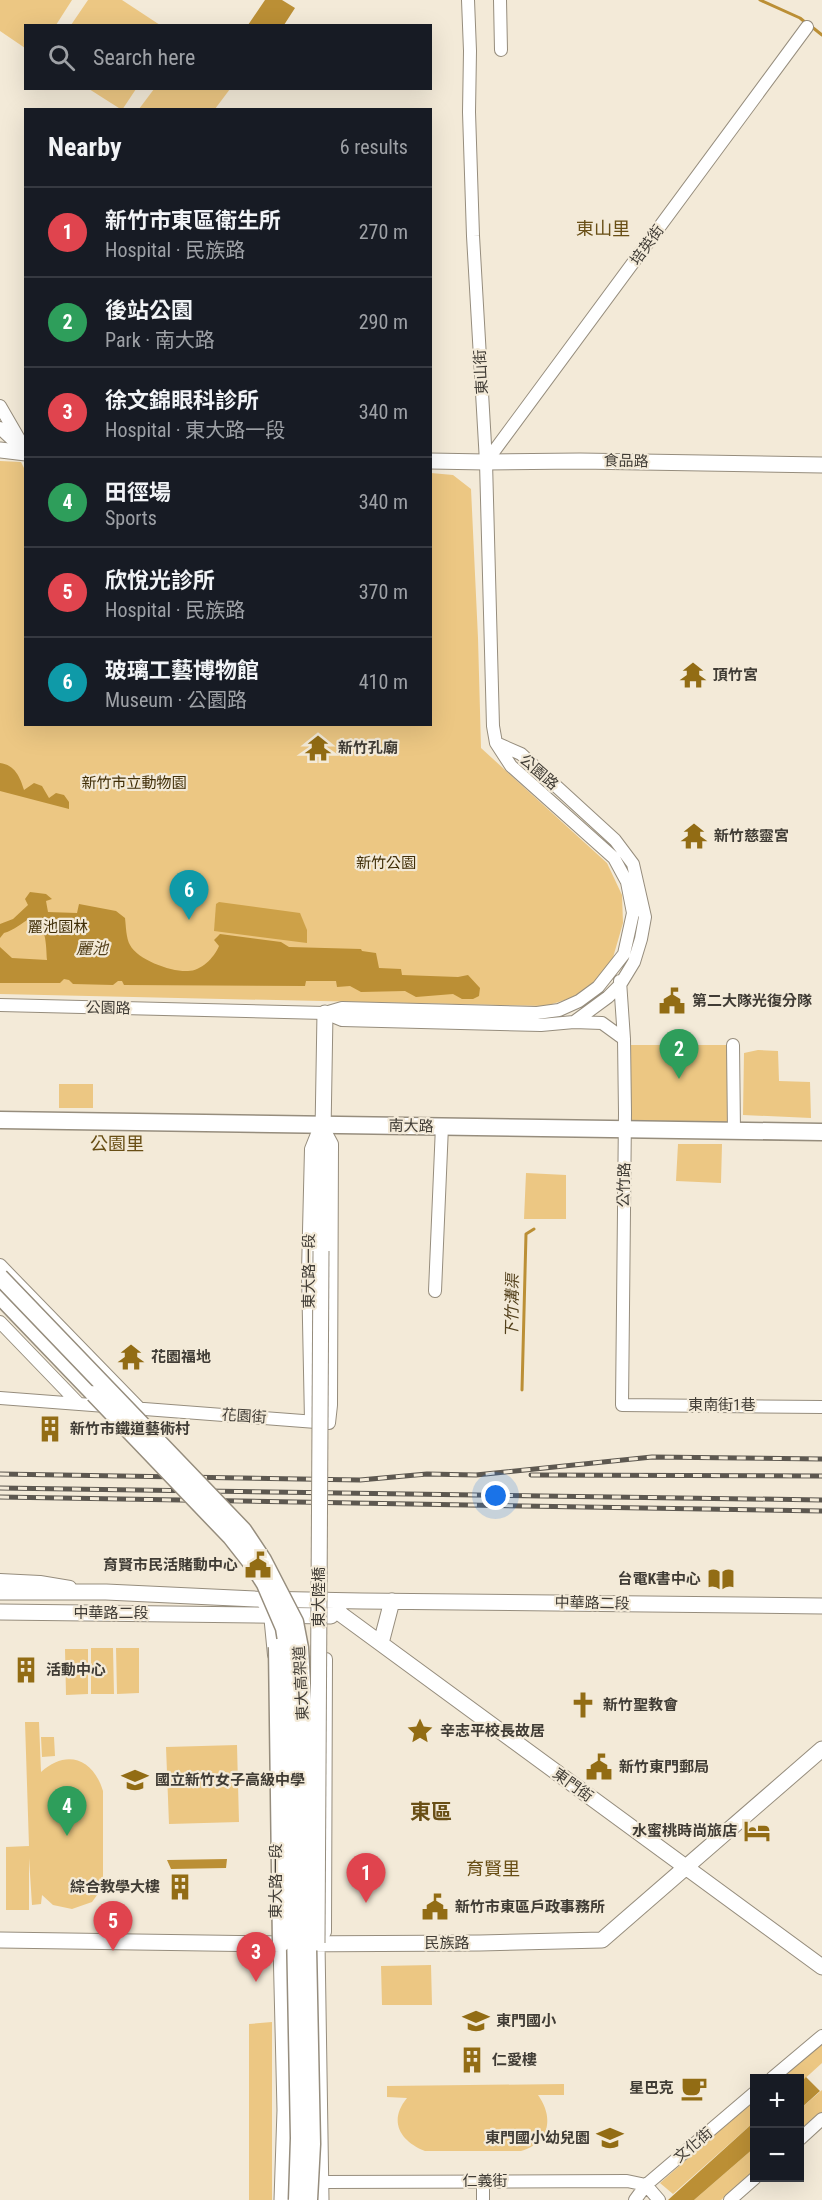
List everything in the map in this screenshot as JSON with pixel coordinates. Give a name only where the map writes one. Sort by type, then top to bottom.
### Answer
[{"type":"main road","name":"南大路","points":[[0,1120],[822,1132]]},
{"type":"main road","name":"東大高架道","points":[[0,1277],[243,1530],[295,1622],[300,1648],[303,1701],[312,2144],[309,2200]]},
{"type":"main road","name":"東大高架道","points":[[0,1296],[231,1537],[254,1565],[265,1584],[284,1629],[290,1666],[299,2138],[297,2200]]},
{"type":"main road","points":[[0,1311],[75,1386],[94,1394]]},
{"type":"main road","points":[[231,1537],[268,1605],[276,1637],[281,1944]]},
{"type":"street","name":"東山街","points":[[468,0],[473,236],[486,462],[493,726],[496,743]]},
{"type":"street","points":[[500,0],[501,50]]},
{"type":"street","name":"培英街","points":[[486,462],[807,27]]},
{"type":"street","points":[[0,406],[24,448]]},
{"type":"street","points":[[0,428],[24,450]]},
{"type":"street","points":[[0,450],[24,452]]},
{"type":"street","name":"食品路","points":[[432,461],[822,465]]},
{"type":"street","name":"公園路","points":[[0,1005],[325,1013],[342,1008],[537,1012],[559,1010],[579,1001],[598,987],[624,954],[633,913],[627,882],[614,858],[511,766],[496,743]]},
{"type":"street","name":"公園路","points":[[325,1013],[342,1020],[541,1025],[574,1022],[608,997],[620,985],[634,962],[645,917],[633,864],[615,840],[521,754],[496,743]]},
{"type":"street","name":"公竹路","points":[[617,965],[624,1039],[622,1405]]},
{"type":"street","name":"東大路一段","points":[[321,1251],[325,1013]]},
{"type":"street","points":[[574,1022],[602,1023],[624,1039]]},
{"type":"street","points":[[733,1045],[734,1131]]},
{"type":"street","name":"東大路一段","points":[[322,1124],[332,1144],[329,1423],[311,1421],[308,1272],[311,1149],[322,1124]]},
{"type":"street","points":[[435,1291],[442,1126]]},
{"type":"street","name":"東大陸橋","points":[[317,1943],[321,1251]]},
{"type":"street","points":[[0,1265],[140,1408]]},
{"type":"street","points":[[0,1322],[79,1404]]},
{"type":"street","name":"花園街","points":[[0,1398],[311,1421]]},
{"type":"street","name":"東南街1巷","points":[[622,1405],[822,1407]]},
{"type":"street","name":"中華路二段","points":[[0,1580],[39,1582],[106,1592]]},
{"type":"street","name":"中華路二段","points":[[0,1592],[106,1592],[261,1599],[326,1608]]},
{"type":"street","name":"東大路一段","points":[[261,1599],[270,1614],[274,1643],[276,1933],[281,1944],[285,2110],[282,2200]]},
{"type":"street","points":[[342,1615],[362,1601]]},
{"type":"street","name":"中華路二段","points":[[0,1612],[270,1614],[326,1608],[362,1601],[822,1606]]},
{"type":"street","points":[[381,1643],[392,1601]]},
{"type":"street","points":[[321,2200],[317,1943],[325,1932],[326,1608]]},
{"type":"street","name":"東門街","points":[[326,1608],[342,1615],[381,1643],[822,1967]]},
{"type":"street","name":"民族路","points":[[0,1940],[281,1944],[602,1940],[822,1749]]},
{"type":"street","points":[[778,2074],[822,2036]]},
{"type":"street","name":"文化街","points":[[634,2200],[646,2185],[750,2096]]},
{"type":"street","points":[[804,2135],[822,2119]]},
{"type":"street","points":[[483,2181],[483,2200]]},
{"type":"street","name":"仁義街","points":[[322,2182],[624,2181],[646,2185]]},
{"type":"street","points":[[730,2200],[750,2182]]},
{"type":"street","points":[[646,2185],[659,2200]]},
{"type":"green space","points":[[0,0],[72,0],[57,24],[24,24],[24,47],[0,31]]},
{"type":"green space","points":[[88,0],[122,0],[158,24],[72,24]]},
{"type":"green space","points":[[91,90],[135,90],[123,108],[119,108]]},
{"type":"green space","points":[[153,90],[229,90],[216,108],[140,108]]},
{"type":"green space","name":"新竹公園","points":[[0,461],[21,462],[24,468],[24,726],[432,726],[432,473],[453,475],[471,489],[481,748],[607,863],[622,895],[623,923],[612,961],[597,982],[574,997],[546,1006],[0,994]]},
{"type":"green space","points":[[624,1045],[733,1045],[734,1131],[624,1129]]},
{"type":"green space","points":[[758,1050],[778,1051],[779,1081],[810,1082],[811,1118],[743,1115],[744,1053]]},
{"type":"green space","points":[[59,1084],[93,1084],[93,1108],[59,1108]]},
{"type":"green space","points":[[678,1144],[722,1144],[721,1183],[676,1181]]},
{"type":"green space","points":[[526,1173],[566,1175],[566,1219],[524,1219]]},
{"type":"green space","points":[[91,1648],[113,1648],[114,1694],[91,1694]]},
{"type":"green space","points":[[116,1648],[139,1648],[139,1693],[117,1694]]},
{"type":"green space","points":[[65,1649],[88,1649],[88,1694],[66,1695]]},
{"type":"green space","points":[[25,1722],[39,1722],[41,1772],[60,1761],[78,1760],[93,1771],[103,1791],[103,1887],[92,1902],[72,1909],[53,1905],[42,1895],[41,1904],[32,1905],[29,1858],[29,1910],[6,1910],[6,1847],[29,1846]]},
{"type":"green space","points":[[41,1737],[54,1737],[55,1756],[42,1757]]},
{"type":"green space","points":[[237,1745],[239,1822],[169,1824],[166,1747]]},
{"type":"green space","points":[[431,1965],[432,2005],[382,2005],[381,1966]]},
{"type":"green space","points":[[272,2022],[272,2200],[249,2200],[249,2024]]},
{"type":"green space","points":[[822,2041],[822,2063],[804,2079],[804,2074],[784,2074]]},
{"type":"green space","points":[[564,2084],[564,2095],[538,2095],[546,2112],[546,2128],[538,2142],[521,2151],[425,2151],[409,2142],[400,2129],[398,2115],[407,2098],[387,2097],[387,2086]]},
{"type":"green space","points":[[822,2090],[822,2115],[804,2131],[804,2128],[804,2106]]},
{"type":"green space","points":[[750,2104],[750,2126],[673,2194],[660,2183]]},
{"type":"green space","points":[[750,2151],[750,2175],[721,2200],[694,2200]]},
{"type":"shaded area","points":[[219,902],[300,913],[307,930],[307,943],[214,931],[216,904]]},
{"type":"water","points":[[265,0],[282,0],[295,8],[285,24],[249,24]]},
{"type":"water","points":[[0,763],[13,769],[19,776],[24,790],[34,783],[42,786],[49,798],[56,793],[64,795],[69,802],[69,809],[0,791]]},
{"type":"water","name":"麗池","points":[[30,892],[46,894],[52,899],[46,901],[48,912],[77,913],[79,904],[116,911],[125,918],[130,945],[140,956],[156,964],[181,971],[193,970],[210,959],[219,946],[214,940],[220,934],[281,942],[289,947],[361,949],[376,953],[379,968],[401,969],[402,975],[458,977],[468,975],[480,988],[479,996],[473,999],[462,999],[453,994],[416,997],[405,991],[361,992],[350,986],[337,987],[336,981],[306,981],[305,986],[124,985],[122,981],[113,985],[73,984],[64,979],[60,983],[0,983],[0,947],[12,958],[47,960],[43,930],[31,918],[4,933],[0,938],[0,924],[13,919],[28,905],[25,899]]},
{"type":"water","points":[[227,1859],[226,1868],[171,1869],[167,1860]]},
{"type":"water","points":[[806,2077],[820,2091],[804,2105],[804,2079]]},
{"type":"water","points":[[750,2126],[750,2151],[694,2200],[668,2200]]},
{"type":"waterway","points":[[760,0],[806,23]]},
{"type":"waterway","points":[[812,27],[822,35]]},
{"type":"waterway","name":"下竹溝渠","points":[[522,1390],[526,1234],[534,1229]]},
{"type":"railway","points":[[0,1474],[360,1480],[427,1474],[476,1475],[652,1457],[822,1459]]},
{"type":"railway","points":[[531,1475],[822,1476]]},
{"type":"railway","points":[[0,1488],[822,1500]]},
{"type":"railway","points":[[0,1497],[822,1511]]},
{"type":"place","name":"頂竹宮","points":[[693,675]]},
{"type":"place","name":"新竹孔廟","points":[[318,748]]},
{"type":"place","name":"新竹慈靈宮","points":[[694,836]]},
{"type":"place","name":"玻璃工藝博物館","points":[[189,920]]},
{"type":"place","name":"第二大隊光復分隊","points":[[672,1001]]},
{"type":"place","name":"後站公園","points":[[679,1079]]},
{"type":"place","name":"花園福地","points":[[131,1357]]},
{"type":"place","name":"新竹市鐵道藝術村","points":[[50,1429]]},
{"type":"place","name":"育賢市民活賭動中心","points":[[258,1565]]},
{"type":"place","name":"台電K書中心","points":[[721,1579]]},
{"type":"place","name":"活動中心","points":[[26,1670]]},
{"type":"place","name":"新竹聖教會","points":[[583,1705]]},
{"type":"place","name":"辛志平校長故居","points":[[420,1731]]},
{"type":"place","name":"新竹東門郵局","points":[[599,1767]]},
{"type":"place","name":"國立新竹女子高級中學","points":[[135,1780]]},
{"type":"place","name":"水蜜桃時尚旅店","points":[[757,1831]]},
{"type":"place","name":"田徑場","points":[[67,1836]]},
{"type":"place","name":"綜合教學大樓","points":[[180,1887]]},
{"type":"place","name":"新竹市東區衛生所","points":[[366,1903]]},
{"type":"place","name":"新竹市東區戶政事務所","points":[[435,1907]]},
{"type":"place","name":"欣悅光診所","points":[[113,1951]]},
{"type":"place","name":"徐文錦眼科診所","points":[[256,1982]]},
{"type":"place","name":"東門國小","points":[[476,2021]]},
{"type":"place","name":"仁愛樓","points":[[472,2060]]},
{"type":"place","name":"星巴克","points":[[694,2088]]},
{"type":"place","name":"東門國小幼兒園","points":[[610,2138]]},
{"type":"district","name":"東山里","points":[[603,228]]},
{"type":"district","name":"公園里","points":[[117,1143]]},
{"type":"district","name":"東區","points":[[431,1812]]},
{"type":"district","name":"育賢里","points":[[493,1868]]},
{"type":"park label","name":"新竹市立動物園","points":[[134,783]]},
{"type":"park label","name":"麗池園林","points":[[58,927]]}]
